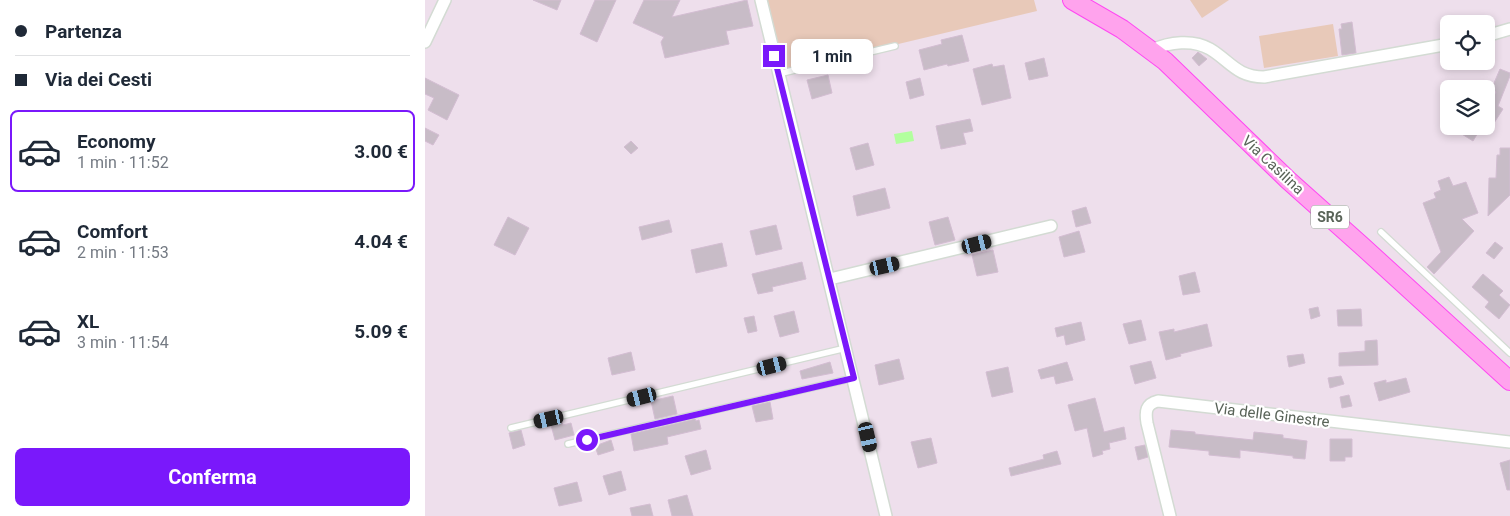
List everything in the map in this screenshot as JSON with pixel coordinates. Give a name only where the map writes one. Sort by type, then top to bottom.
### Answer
[{"type":"main road","name":"Via Casilina","points":[[1072,0],[1115,25],[1152,50],[1288,180],[1510,381]]},
{"type":"street","points":[[425,42],[445,0]]},
{"type":"street","points":[[761,0],[886,516]]},
{"type":"street","points":[[1495,33],[1510,29]]},
{"type":"street","points":[[1152,50],[1173,44],[1196,44],[1208,48],[1242,73],[1253,77],[1264,77],[1440,46]]},
{"type":"street","points":[[829,279],[1051,226]]},
{"type":"street","name":"Via delle Ginestre","points":[[1170,516],[1147,423],[1146,410],[1148,405],[1152,403],[1170,403],[1510,442]]},
{"type":"lane","points":[[778,74],[895,46]]},
{"type":"lane","points":[[1381,232],[1510,353]]},
{"type":"lane","points":[[511,428],[846,348]]},
{"type":"lane","points":[[568,444],[854,378]]},
{"type":"shaded area","points":[[766,0],[1034,0],[1037,11],[785,71],[783,70]]},
{"type":"shaded area","points":[[1190,0],[1229,0],[1202,18]]},
{"type":"shaded area","points":[[1333,24],[1338,56],[1264,68],[1259,36]]},
{"type":"shaded area","points":[[912,131],[914,141],[896,144],[894,134]]},
{"type":"building","points":[[533,0],[561,0],[557,10]]},
{"type":"building","points":[[595,0],[616,0],[597,42],[580,34]]},
{"type":"building","points":[[644,0],[680,0],[672,17],[747,0],[753,26],[726,31],[729,44],[665,58],[661,42],[664,37],[633,23]]},
{"type":"building","points":[[1352,22],[1356,53],[1342,55],[1339,29],[1342,29],[1341,24]]},
{"type":"building","points":[[962,35],[969,61],[924,70],[919,50],[942,44],[941,40]]},
{"type":"building","points":[[1198,52],[1207,59],[1199,66],[1192,58]]},
{"type":"building","points":[[1044,58],[1048,76],[1029,80],[1025,63]]},
{"type":"building","points":[[992,64],[993,67],[1004,65],[1011,98],[982,105],[973,69]]},
{"type":"building","points":[[1500,69],[1510,73],[1498,106],[1503,109],[1495,121],[1496,92],[1495,81]]},
{"type":"building","points":[[828,75],[832,93],[812,99],[807,80]]},
{"type":"building","points":[[425,78],[459,95],[447,120],[428,110],[434,98],[425,94]]},
{"type":"building","points":[[920,78],[924,95],[910,99],[906,82]]},
{"type":"building","points":[[970,119],[973,131],[963,133],[966,144],[941,149],[936,126]]},
{"type":"building","points":[[425,128],[439,135],[433,145],[425,141]]},
{"type":"building","points":[[1463,135],[1477,135],[1473,141]]},
{"type":"building","points":[[631,141],[638,148],[631,154],[624,147]]},
{"type":"building","points":[[868,143],[874,165],[856,170],[850,148]]},
{"type":"building","points":[[1500,148],[1510,148],[1510,195],[1488,216],[1489,178],[1496,178],[1497,155],[1500,155]]},
{"type":"building","points":[[1449,177],[1453,186],[1466,182],[1478,213],[1462,219],[1474,231],[1434,274],[1427,267],[1441,252],[1423,203],[1436,198],[1434,193],[1441,190],[1438,181]]},
{"type":"building","points":[[885,188],[890,208],[857,216],[853,196]]},
{"type":"building","points":[[1086,207],[1091,223],[1076,227],[1072,211]]},
{"type":"building","points":[[508,217],[529,228],[515,255],[494,245]]},
{"type":"building","points":[[948,217],[955,240],[935,245],[929,222]]},
{"type":"building","points":[[669,220],[672,232],[642,240],[639,227]]},
{"type":"building","points":[[776,225],[782,249],[756,255],[750,231]]},
{"type":"building","points":[[1079,231],[1085,252],[1064,257],[1059,237]]},
{"type":"building","points":[[1495,242],[1503,248],[1494,259],[1486,253]]},
{"type":"building","points":[[722,243],[727,266],[696,273],[691,250]]},
{"type":"building","points":[[993,250],[998,272],[977,276],[972,255]]},
{"type":"building","points":[[802,262],[806,279],[772,287],[773,291],[758,294],[752,274]]},
{"type":"building","points":[[1195,272],[1200,292],[1183,295],[1179,276]]},
{"type":"building","points":[[1483,274],[1503,291],[1499,295],[1510,305],[1499,319],[1485,307],[1489,302],[1472,287]]},
{"type":"building","points":[[1318,307],[1320,316],[1311,319],[1309,309]]},
{"type":"building","points":[[1361,309],[1362,326],[1338,326],[1337,310]]},
{"type":"building","points":[[794,311],[799,332],[780,337],[774,316]]},
{"type":"building","points":[[754,316],[757,331],[748,333],[744,318]]},
{"type":"building","points":[[1141,320],[1146,340],[1129,344],[1123,324]]},
{"type":"building","points":[[1081,322],[1085,340],[1066,345],[1064,335],[1057,337],[1055,328]]},
{"type":"building","points":[[1207,324],[1212,346],[1180,354],[1181,356],[1166,360],[1159,332],[1174,329],[1174,332]]},
{"type":"building","points":[[1377,340],[1378,365],[1339,366],[1339,353],[1365,351],[1365,341]]},
{"type":"building","points":[[631,352],[635,370],[612,375],[608,358]]},
{"type":"building","points":[[1303,354],[1305,363],[1289,367],[1287,356]]},
{"type":"building","points":[[899,359],[904,379],[879,385],[875,365]]},
{"type":"building","points":[[1151,361],[1156,378],[1135,384],[1130,366]]},
{"type":"building","points":[[830,362],[833,373],[802,379],[800,371]]},
{"type":"building","points":[[1067,362],[1073,380],[1056,384],[1054,376],[1041,379],[1038,370]]},
{"type":"building","points":[[1008,367],[1013,392],[992,397],[986,372]]},
{"type":"building","points":[[1341,376],[1344,384],[1330,388],[1328,378]]},
{"type":"building","points":[[1406,378],[1410,392],[1379,401],[1374,383],[1386,380],[1386,383]]},
{"type":"building","points":[[1349,395],[1352,406],[1342,408],[1340,397]]},
{"type":"building","points":[[673,396],[677,414],[655,419],[651,401]]},
{"type":"building","points":[[1095,398],[1104,432],[1124,427],[1126,439],[1109,443],[1110,449],[1102,451],[1103,454],[1093,457],[1087,428],[1075,431],[1068,405]]},
{"type":"building","points":[[770,402],[773,419],[756,422],[752,406]]},
{"type":"building","points":[[695,419],[696,421],[699,420],[701,429],[667,437],[668,444],[634,451],[631,434]]},
{"type":"building","points":[[562,422],[563,425],[571,423],[574,435],[555,440],[551,425]]},
{"type":"building","points":[[521,430],[525,445],[513,449],[509,433]]},
{"type":"building","points":[[1171,430],[1253,440],[1254,432],[1283,435],[1283,438],[1307,441],[1305,459],[1240,450],[1240,458],[1209,455],[1209,451],[1169,447]]},
{"type":"building","points":[[931,438],[937,463],[918,468],[911,442]]},
{"type":"building","points":[[1330,439],[1352,439],[1352,457],[1345,457],[1345,461],[1330,461]]},
{"type":"building","points":[[611,440],[614,450],[598,455],[595,446]]},
{"type":"building","points":[[1145,445],[1148,457],[1138,460],[1135,447]]},
{"type":"building","points":[[706,450],[711,469],[691,475],[685,456]]},
{"type":"building","points":[[1057,451],[1061,464],[1011,476],[1009,468],[1044,459],[1043,455]]},
{"type":"building","points":[[1510,460],[1510,490],[1507,490],[1500,463]]},
{"type":"building","points":[[621,471],[626,490],[609,495],[603,476]]},
{"type":"building","points":[[577,482],[582,501],[559,506],[554,488]]},
{"type":"building","points":[[687,495],[693,516],[672,516],[668,500]]},
{"type":"building","points":[[650,504],[653,516],[632,516],[630,508]]},
{"type":"route","points":[[587,440],[854,378],[774,56]]}]
